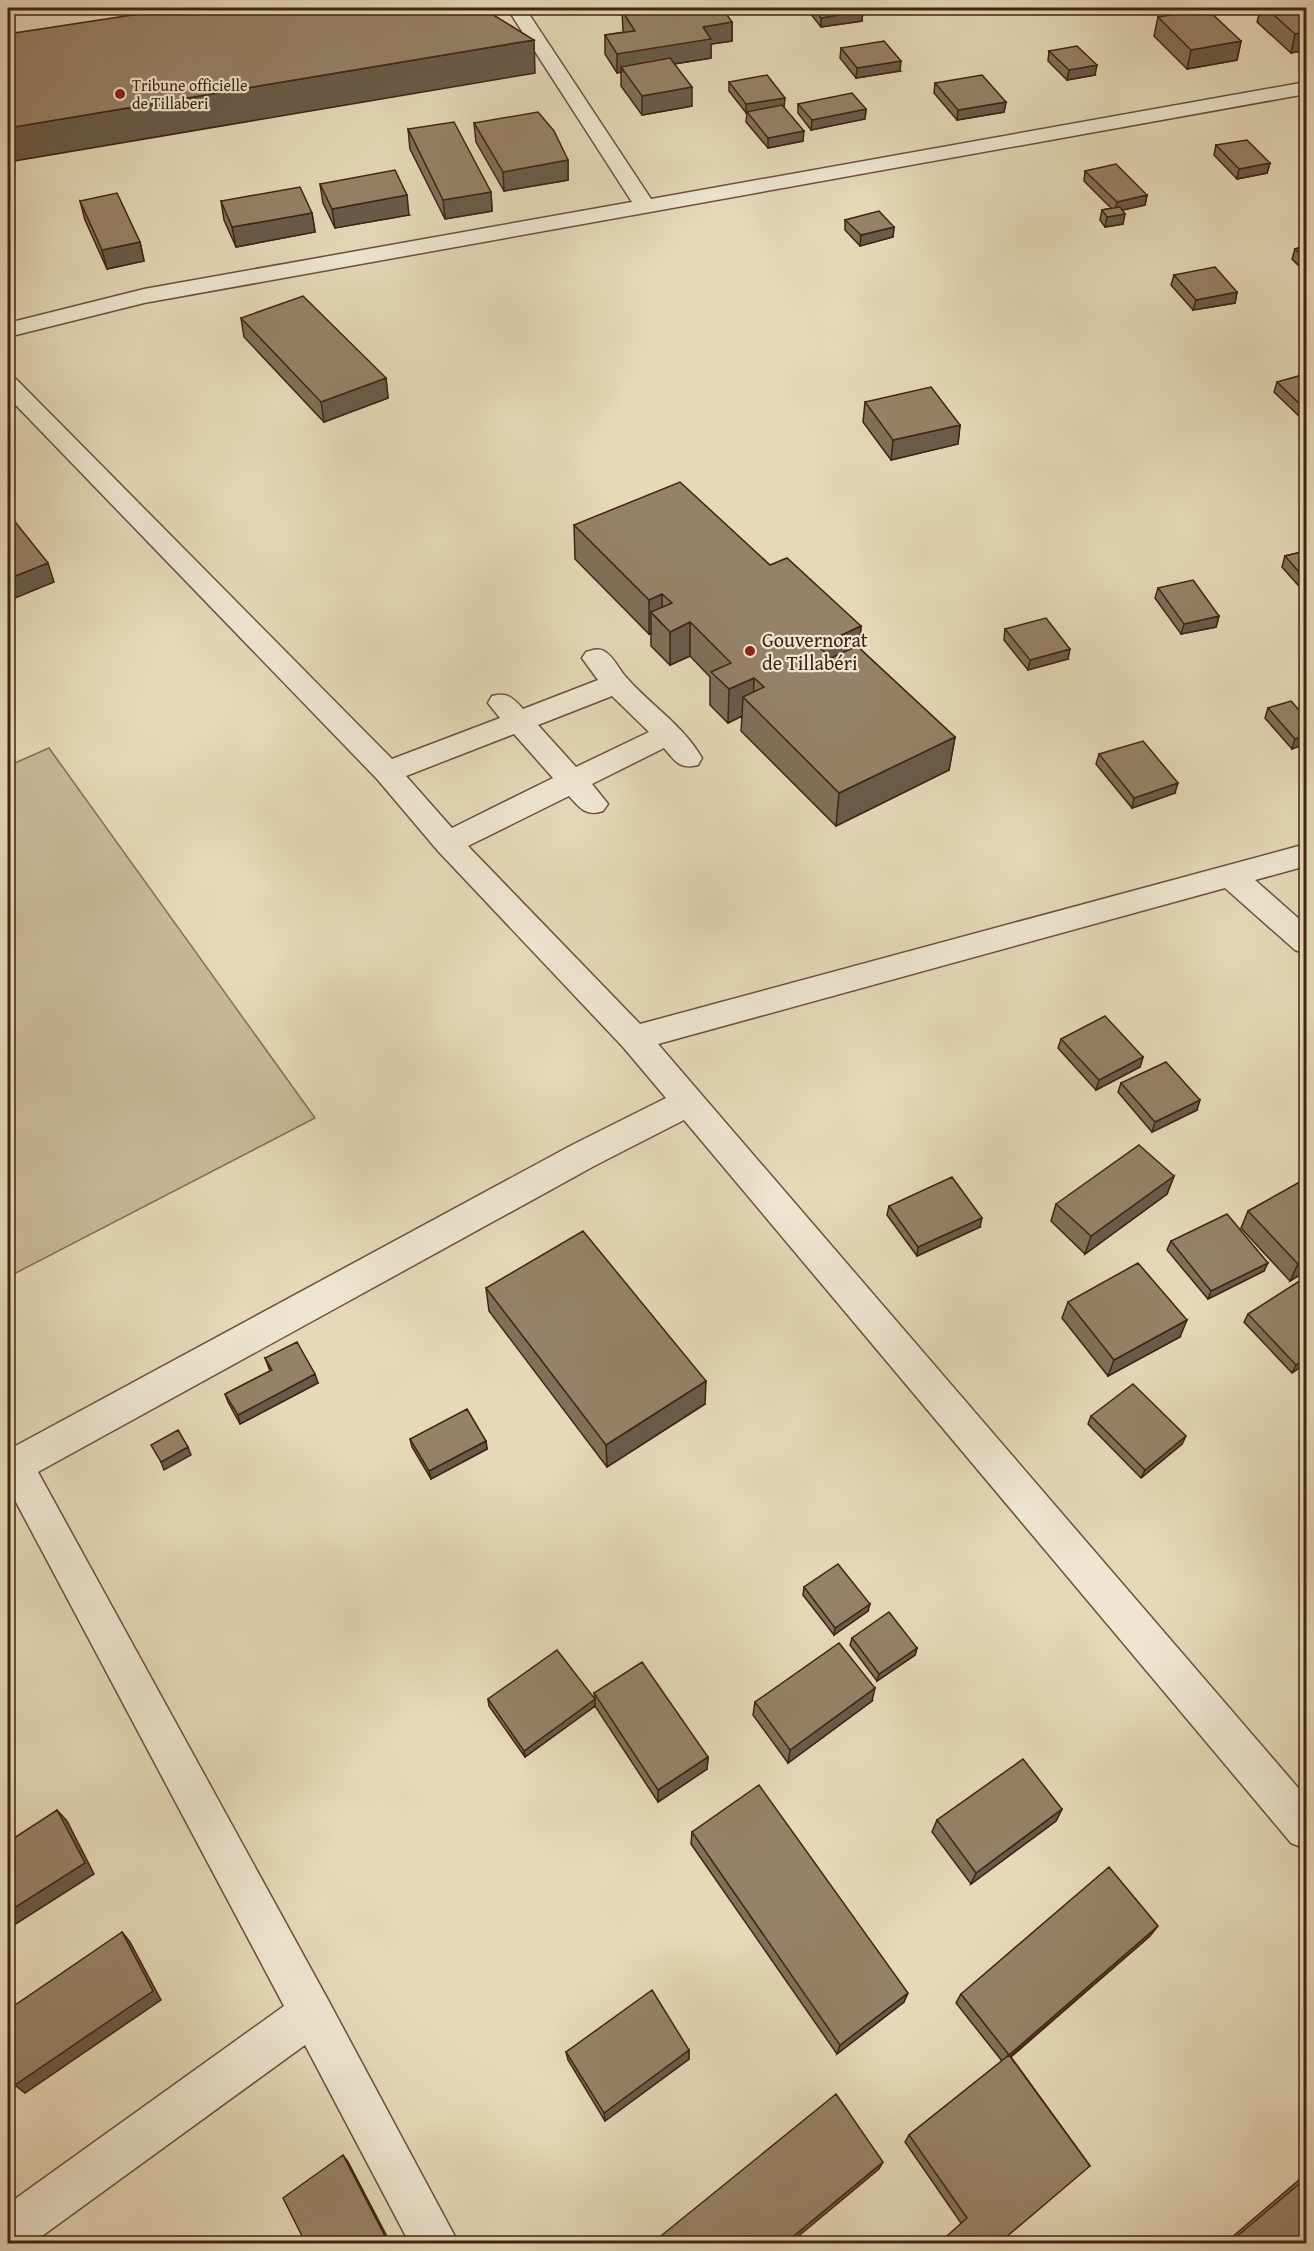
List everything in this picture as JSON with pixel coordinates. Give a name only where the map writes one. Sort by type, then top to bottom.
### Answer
[{"type":"street","points":[[516,8],[645,207]]},
{"type":"street","points":[[8,330],[144,297],[1306,88]]},
{"type":"street","points":[[8,384],[387,772],[448,843],[634,1038],[1306,1828]]},
{"type":"street","points":[[596,658],[616,684],[668,734],[688,758]]},
{"type":"street","points":[[387,772],[510,712],[616,684]]},
{"type":"street","points":[[510,712],[593,804]]},
{"type":"street","points":[[448,843],[668,734]]},
{"type":"street","points":[[634,1038],[1306,855]]},
{"type":"street","points":[[1231,876],[1306,942]]},
{"type":"street","points":[[436,2244],[312,2013],[11,1467],[584,1155],[689,1102]]},
{"type":"street","points":[[8,2232],[312,2013]]},
{"type":"shaded area","points":[[49,748],[315,1118],[8,1277],[8,766]]},
{"type":"building","points":[[178,8],[482,8],[534,40],[8,128],[8,34]]},
{"type":"building","points":[[645,8],[722,8],[732,22],[703,27],[711,39],[617,54],[605,35],[635,31],[622,11]]},
{"type":"building","points":[[814,8],[860,8],[863,11],[821,18]]},
{"type":"building","points":[[1266,8],[1306,8],[1306,32],[1295,34]]},
{"type":"building","points":[[1207,9],[1241,41],[1191,50],[1158,17]]},
{"type":"building","points":[[884,41],[901,61],[857,68],[841,48]]},
{"type":"building","points":[[1077,46],[1097,65],[1069,70],[1049,51]]},
{"type":"building","points":[[670,58],[692,87],[642,96],[621,67]]},
{"type":"building","points":[[767,75],[785,98],[746,104],[729,82]]},
{"type":"building","points":[[982,75],[1006,102],[958,110],[935,83]]},
{"type":"building","points":[[852,93],[866,109],[812,120],[798,104]]},
{"type":"building","points":[[782,105],[804,131],[768,138],[747,112]]},
{"type":"building","points":[[538,112],[554,131],[568,160],[503,172],[474,123]]},
{"type":"building","points":[[454,122],[491,192],[443,200],[408,129]]},
{"type":"building","points":[[1247,140],[1270,163],[1239,169],[1216,145]]},
{"type":"building","points":[[1116,164],[1147,195],[1117,202],[1085,171]]},
{"type":"building","points":[[395,170],[407,195],[332,209],[320,184]]},
{"type":"building","points":[[300,187],[312,213],[232,227],[221,201]]},
{"type":"building","points":[[117,193],[140,242],[102,250],[80,201]]},
{"type":"building","points":[[1120,207],[1125,214],[1107,217],[1102,210]]},
{"type":"building","points":[[879,211],[894,227],[861,235],[845,220]]},
{"type":"building","points":[[1306,246],[1306,260],[1295,249]]},
{"type":"building","points":[[1215,267],[1237,292],[1196,300],[1174,275]]},
{"type":"building","points":[[303,296],[386,378],[321,402],[241,318]]},
{"type":"building","points":[[1306,374],[1306,407],[1304,408],[1277,382]]},
{"type":"building","points":[[931,387],[960,425],[893,440],[865,402]]},
{"type":"building","points":[[680,482],[770,565],[787,558],[861,626],[818,646],[831,658],[857,646],[955,737],[839,793],[743,697],[764,687],[754,678],[729,689],[711,672],[731,663],[690,622],[670,632],[651,612],[672,603],[662,594],[649,600],[574,525]]},
{"type":"building","points":[[8,513],[48,563],[8,579]]},
{"type":"building","points":[[1306,551],[1306,580],[1285,556]]},
{"type":"building","points":[[1193,580],[1219,616],[1184,624],[1158,588]]},
{"type":"building","points":[[1046,618],[1070,649],[1030,660],[1005,629]]},
{"type":"building","points":[[1291,701],[1306,718],[1306,735],[1295,739],[1268,708]]},
{"type":"building","points":[[1143,741],[1178,783],[1134,798],[1099,754]]},
{"type":"building","points":[[1105,1016],[1143,1057],[1099,1080],[1061,1039]]},
{"type":"building","points":[[1166,1062],[1200,1100],[1155,1122],[1121,1083]]},
{"type":"building","points":[[1139,1145],[1174,1176],[1091,1236],[1056,1204]]},
{"type":"building","points":[[952,1177],[982,1218],[918,1247],[889,1206]]},
{"type":"building","points":[[1305,1179],[1306,1259],[1298,1264],[1248,1211]]},
{"type":"building","points":[[1227,1214],[1268,1263],[1211,1291],[1171,1241]]},
{"type":"building","points":[[583,1231],[706,1381],[606,1445],[486,1288]]},
{"type":"building","points":[[1138,1263],[1187,1320],[1114,1360],[1068,1302]]},
{"type":"building","points":[[1301,1280],[1306,1285],[1306,1358],[1296,1365],[1248,1314]]},
{"type":"building","points":[[297,1342],[315,1374],[238,1415],[225,1394],[272,1370],[265,1358]]},
{"type":"building","points":[[1133,1384],[1186,1436],[1145,1470],[1091,1416]]},
{"type":"building","points":[[467,1409],[486,1441],[429,1471],[410,1439]]},
{"type":"building","points":[[178,1430],[188,1447],[161,1462],[151,1445]]},
{"type":"building","points":[[838,1564],[870,1604],[835,1628],[804,1587]]},
{"type":"building","points":[[889,1612],[917,1648],[879,1674],[852,1638]]},
{"type":"building","points":[[839,1643],[875,1688],[790,1750],[755,1702]]},
{"type":"building","points":[[557,1650],[595,1699],[524,1751],[488,1699]]},
{"type":"building","points":[[642,1662],[708,1757],[658,1790],[594,1693]]},
{"type":"building","points":[[1023,1759],[1062,1809],[976,1873],[937,1820]]},
{"type":"building","points":[[759,1785],[908,1993],[840,2045],[692,1832]]},
{"type":"building","points":[[57,1810],[85,1863],[8,1912],[8,1842]]},
{"type":"building","points":[[1109,1867],[1158,1926],[1009,2055],[961,1994]]},
{"type":"building","points":[[122,1932],[153,1991],[15,2085],[8,2071],[8,2010]]},
{"type":"building","points":[[652,1990],[689,2050],[604,2113],[566,2052]]},
{"type":"building","points":[[1009,2055],[1090,2166],[998,2244],[938,2244],[967,2218],[909,2135]]},
{"type":"building","points":[[836,2094],[883,2162],[784,2244],[651,2244]]},
{"type":"building","points":[[343,2155],[389,2244],[306,2244],[283,2198]]},
{"type":"building","points":[[1306,2178],[1306,2244],[1228,2244]]},
{"type":"place","name":"Tribune officielle de Tillaberi","points":[[120,94]]},
{"type":"place","name":"Gouvernorat de Tillabéri","points":[[750,651]]}]
